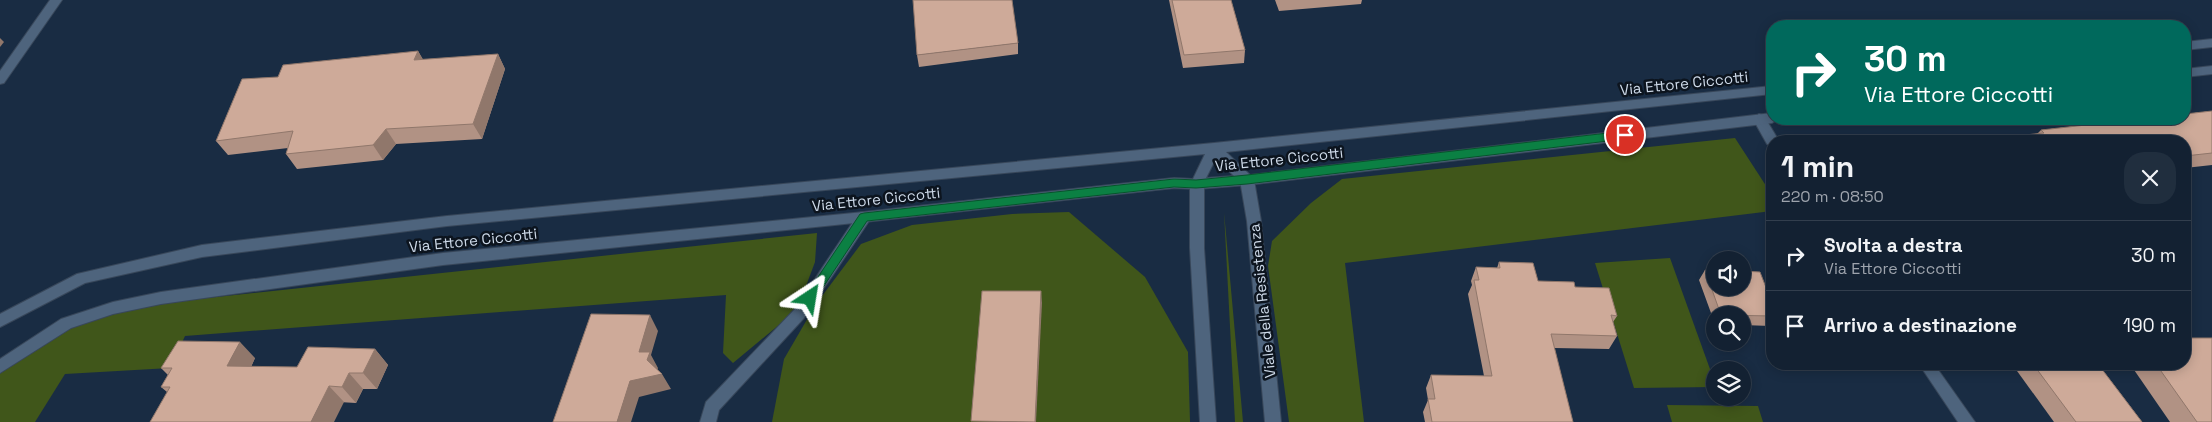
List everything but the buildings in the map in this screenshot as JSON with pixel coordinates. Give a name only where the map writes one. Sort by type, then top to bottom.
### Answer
[{"type":"street","points":[[0,80],[56,0]]},
{"type":"street","points":[[2191,45],[2212,43]]},
{"type":"street","points":[[2191,72],[2212,70]]},
{"type":"street","name":"Via Ettore Ciccotti","points":[[0,320],[82,278],[202,251],[447,221],[1214,148],[1766,91]]},
{"type":"street","name":"Via Ettore Ciccotti","points":[[0,367],[66,323],[113,308],[161,298],[443,259],[864,217],[1174,183],[1196,184],[1247,180],[1766,119]]},
{"type":"street","points":[[1208,422],[1197,248],[1196,184],[1214,148],[1247,180]]},
{"type":"street","name":"Viale della Resistenza","points":[[1247,180],[1254,221],[1273,422]]},
{"type":"street","points":[[708,422],[712,407],[799,314],[864,217]]},
{"type":"street","points":[[1930,370],[1968,422]]},
{"type":"green space","points":[[1735,138],[1766,186],[1766,212],[1345,263],[1364,422],[1289,422],[1268,266],[1272,241],[1311,203],[1342,179]]},
{"type":"green space","points":[[1069,212],[1145,277],[1188,352],[1190,422],[772,422],[784,359],[816,304],[861,244],[912,225],[1012,214]]},
{"type":"green space","points":[[1224,212],[1243,422],[1235,422]]},
{"type":"green space","points":[[817,233],[815,262],[797,310],[733,363],[723,353],[726,295],[185,336],[170,368],[65,374],[35,422],[0,422],[0,369],[19,354],[113,308]]},
{"type":"green space","points":[[1670,258],[1707,361],[1706,387],[1634,388],[1595,263]]},
{"type":"green space","points":[[1667,405],[1758,406],[1763,422],[1672,422]]},
{"type":"route","points":[[810,298],[864,217],[1174,183],[1196,184],[1247,180],[1625,135]]}]
